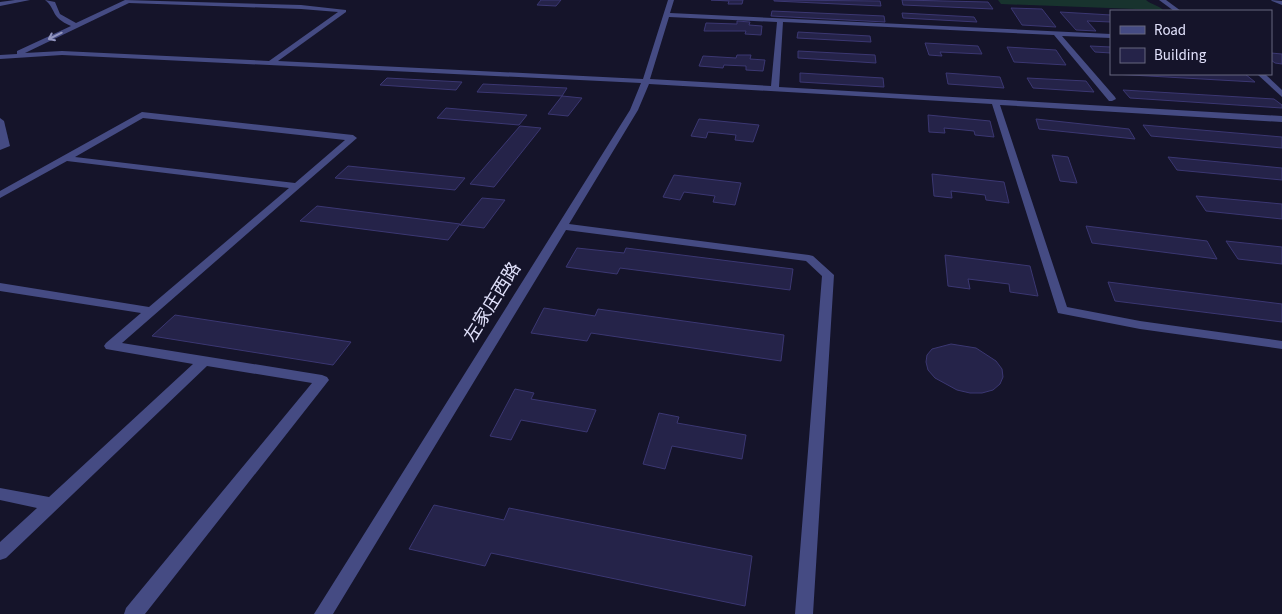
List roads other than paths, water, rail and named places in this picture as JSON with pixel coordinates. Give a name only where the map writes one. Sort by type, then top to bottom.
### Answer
[{"type":"street","points":[[0,4],[27,0]]},
{"type":"street","points":[[48,0],[53,3],[53,8],[61,20],[77,26]]},
{"type":"street","points":[[14,56],[129,0],[301,7],[344,11],[271,63]]},
{"type":"street","name":"左家庄西路","points":[[323,614],[634,110],[646,81],[671,0]]},
{"type":"street","points":[[1162,0],[1177,10]]},
{"type":"street","points":[[1274,0],[1282,3]]},
{"type":"street","points":[[666,15],[1110,36]]},
{"type":"street","points":[[775,89],[780,20]]},
{"type":"street","points":[[1056,33],[1112,99]]},
{"type":"street","points":[[0,57],[62,53],[646,81],[1282,119]]},
{"type":"street","points":[[1261,75],[1282,95]]},
{"type":"street","points":[[995,102],[1062,310],[1140,326],[1282,345]]},
{"type":"street","points":[[0,195],[142,115],[353,138],[112,346],[322,380],[133,614]]},
{"type":"street","points":[[0,121],[5,146],[0,147]]},
{"type":"street","points":[[64,158],[297,186]]},
{"type":"street","points":[[561,226],[809,258],[828,275],[804,614]]},
{"type":"street","points":[[0,287],[152,311]]},
{"type":"street","points":[[0,553],[204,361]]},
{"type":"street","points":[[0,494],[52,504]]}]
